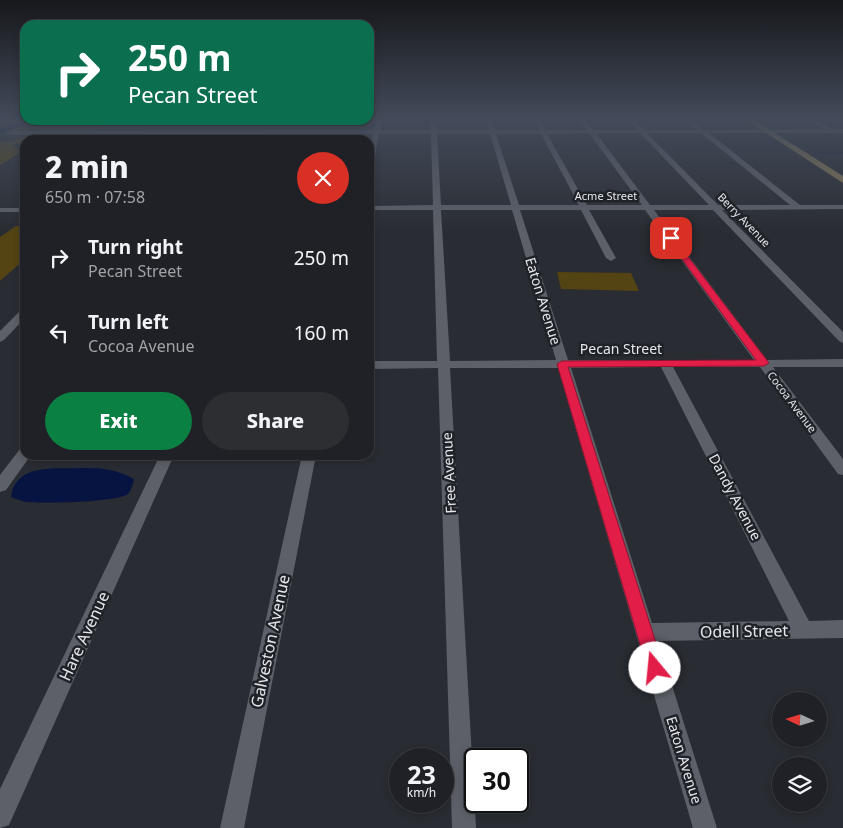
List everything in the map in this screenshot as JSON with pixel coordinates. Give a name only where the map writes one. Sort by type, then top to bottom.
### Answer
[{"type":"main road","points":[[807,157],[843,180]]},
{"type":"street","name":"Free Avenue","points":[[434,157],[464,828]]},
{"type":"street","name":"Eaton Avenue","points":[[500,157],[705,828]]},
{"type":"street","points":[[556,157],[610,258]]},
{"type":"street","name":"Cocoa Avenue","points":[[610,157],[843,470]]},
{"type":"street","name":"Berry Avenue","points":[[667,157],[843,339]]},
{"type":"street","points":[[735,157],[798,207]]},
{"type":"street","name":"Acme Street","points":[[374,208],[843,207]]},
{"type":"street","points":[[0,210],[20,210]]},
{"type":"street","points":[[0,338],[20,317]]},
{"type":"street","name":"Pecan Street","points":[[374,365],[843,363]]},
{"type":"street","name":"Dandy Avenue","points":[[666,364],[804,630]]},
{"type":"street","points":[[0,486],[20,460]]},
{"type":"street","name":"Hare Avenue","points":[[0,816],[165,460]]},
{"type":"street","name":"Galveston Avenue","points":[[232,828],[308,460]]},
{"type":"street","name":"Odell Street","points":[[644,632],[843,629]]},
{"type":"shaded area","points":[[0,157],[14,157],[0,165]]},
{"type":"shaded area","points":[[16,226],[20,226],[20,263],[0,281],[0,237]]},
{"type":"shaded area","points":[[557,272],[631,273],[639,291],[561,289]]},
{"type":"shaded area","points":[[100,469],[120,473],[134,479],[132,487],[128,494],[122,497],[96,501],[34,503],[11,497],[14,486],[27,474],[37,470]]},
{"type":"route","points":[[655,668],[562,364],[764,363],[671,238]]}]
